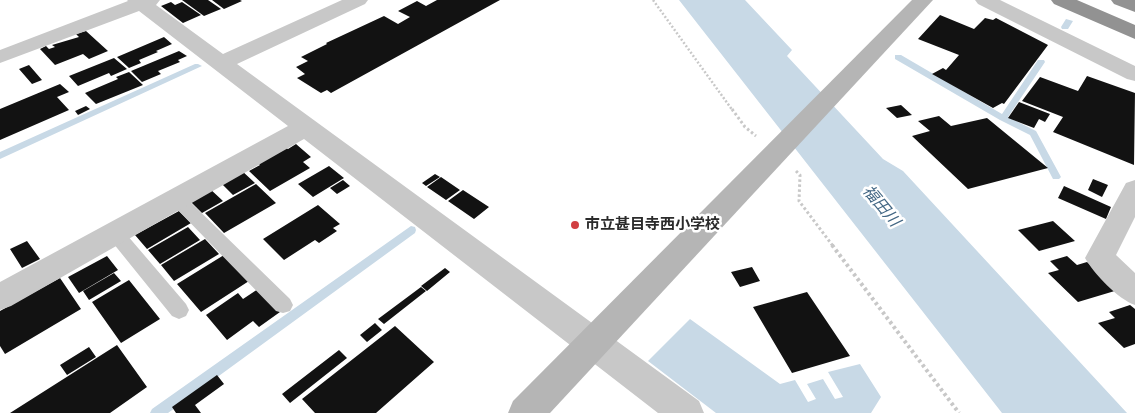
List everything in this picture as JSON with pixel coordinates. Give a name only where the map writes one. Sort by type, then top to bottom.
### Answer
[{"type":"highway","points":[[1061,0],[1135,33]]},
{"type":"highway","points":[[1101,0],[1130,6]]},
{"type":"street","points":[[221,63],[358,0]]},
{"type":"street","points":[[526,413],[923,0]]},
{"type":"street","points":[[985,0],[1135,74]]},
{"type":"street","points":[[0,57],[143,1],[221,63],[686,413]]},
{"type":"street","points":[[0,297],[306,127]]},
{"type":"street","points":[[1135,190],[1100,258],[1135,292]]},
{"type":"lane","points":[[177,199],[283,305]]},
{"type":"lane","points":[[115,233],[178,310]]},
{"type":"path","points":[[653,0],[745,127],[779,150],[800,175],[799,201],[959,413]]},
{"type":"water","name":"福田川","points":[[679,0],[745,0],[792,50],[787,56],[883,159],[903,171],[1127,413],[1002,413]]},
{"type":"water","points":[[690,319],[780,384],[795,380],[808,402],[816,399],[807,384],[823,379],[835,399],[843,397],[828,372],[860,364],[881,397],[871,413],[716,413],[648,361]]},
{"type":"building","points":[[182,0],[208,0],[221,9],[204,16]]},
{"type":"building","points":[[212,0],[240,0],[242,1],[224,9]]},
{"type":"building","points":[[437,0],[500,0],[331,93],[327,90],[321,93],[297,78],[305,74],[296,67],[308,61],[301,57],[326,43],[384,16],[398,24],[410,17],[398,11],[417,1],[426,6]]},
{"type":"building","points":[[171,2],[175,5],[182,2],[201,15],[183,23],[161,6]]},
{"type":"building","points":[[940,15],[974,29],[985,18],[993,20],[996,18],[1048,45],[1004,104],[1002,103],[993,108],[932,74],[943,68],[946,70],[959,55],[918,39]]},
{"type":"building","points":[[86,31],[108,51],[89,59],[83,54],[55,65],[40,49],[46,46],[49,49],[55,47],[52,45],[79,37],[76,34]]},
{"type":"building","points":[[164,37],[172,44],[139,60],[141,63],[129,68],[117,57]]},
{"type":"building","points":[[179,51],[187,56],[178,60],[180,62],[158,71],[161,74],[142,82],[131,71]]},
{"type":"building","points":[[114,58],[127,69],[111,76],[109,73],[78,86],[69,76]]},
{"type":"building","points":[[29,65],[42,80],[32,84],[19,69]]},
{"type":"building","points":[[129,72],[143,85],[96,104],[85,93],[118,79],[116,77]]},
{"type":"building","points":[[1087,76],[1135,93],[1134,165],[1053,132],[1063,117],[1022,101],[1040,77],[1078,91]]},
{"type":"building","points":[[60,84],[69,92],[57,97],[69,110],[0,140],[0,109]]},
{"type":"building","points":[[1019,102],[1050,114],[1045,122],[1039,119],[1034,128],[1008,118]]},
{"type":"building","points":[[901,105],[912,115],[897,118],[886,108]]},
{"type":"building","points":[[86,106],[90,109],[78,115],[75,111]]},
{"type":"building","points":[[939,116],[951,126],[987,118],[1048,168],[968,189],[912,136],[930,131],[918,121]]},
{"type":"building","points":[[296,144],[311,157],[303,162],[310,168],[270,191],[249,171],[260,165],[257,162],[284,147],[288,149]]},
{"type":"building","points":[[329,166],[344,178],[313,197],[298,184]]},
{"type":"building","points":[[241,170],[255,183],[233,195],[220,182]]},
{"type":"building","points":[[435,174],[440,177],[426,186],[422,183]]},
{"type":"building","points":[[441,177],[460,190],[446,200],[427,187]]},
{"type":"building","points":[[1093,179],[1108,185],[1102,197],[1088,190]]},
{"type":"building","points":[[343,180],[350,186],[337,194],[330,188]]},
{"type":"building","points":[[256,184],[276,203],[224,233],[205,213]]},
{"type":"building","points":[[1064,186],[1111,207],[1106,219],[1058,198]]},
{"type":"building","points":[[209,188],[223,201],[202,213],[189,200]]},
{"type":"building","points":[[463,190],[489,207],[474,219],[448,201]]},
{"type":"building","points":[[318,205],[340,224],[333,228],[337,231],[319,243],[315,240],[284,260],[263,239]]},
{"type":"building","points":[[179,211],[191,223],[147,249],[135,235]]},
{"type":"building","points":[[1053,221],[1075,241],[1039,251],[1018,230]]},
{"type":"building","points":[[188,227],[200,240],[160,264],[148,250]]},
{"type":"building","points":[[205,239],[219,254],[174,281],[161,265]]},
{"type":"building","points":[[27,241],[40,259],[22,268],[10,249]]},
{"type":"building","points":[[224,255],[249,281],[201,312],[177,284]]},
{"type":"building","points":[[107,256],[118,270],[79,293],[68,277]]},
{"type":"building","points":[[1067,256],[1077,265],[1087,262],[1118,290],[1078,302],[1048,273],[1059,270],[1050,261]]},
{"type":"building","points":[[752,267],[760,281],[740,287],[731,272]]},
{"type":"building","points":[[445,268],[450,272],[427,291],[421,286]]},
{"type":"building","points":[[114,273],[121,281],[89,300],[83,291]]},
{"type":"building","points":[[60,278],[81,309],[5,354],[0,346],[0,311]]},
{"type":"building","points":[[129,280],[160,319],[121,343],[92,302]]},
{"type":"building","points":[[421,287],[426,291],[384,324],[378,319]]},
{"type":"building","points":[[258,289],[280,312],[259,327],[253,321],[227,340],[206,315],[238,293],[243,299]]},
{"type":"building","points":[[807,292],[850,356],[792,373],[753,307]]},
{"type":"building","points":[[1130,305],[1135,309],[1135,344],[1124,348],[1098,323],[1115,318],[1109,312]]},
{"type":"building","points":[[375,323],[382,330],[367,342],[360,335]]},
{"type":"building","points":[[395,326],[434,362],[376,413],[315,413],[302,399]]},
{"type":"building","points":[[117,345],[147,387],[110,413],[10,413]]},
{"type":"building","points":[[89,347],[96,357],[67,375],[60,365]]},
{"type":"building","points":[[339,350],[347,358],[290,403],[282,394]]},
{"type":"building","points":[[217,375],[224,384],[195,405],[201,413],[176,413],[172,407]]},
{"type":"waterway","points":[[1065,27],[1069,21]]},
{"type":"waterway","points":[[898,57],[1003,118]]},
{"type":"waterway","points":[[1003,118],[1041,62]]},
{"type":"waterway","points":[[0,156],[198,66]]},
{"type":"waterway","points":[[1003,118],[1033,133],[1056,177]]},
{"type":"waterway","points":[[157,413],[411,230]]},
{"type":"place","name":"市立甚目寺西小学校","points":[[575,225]]}]
